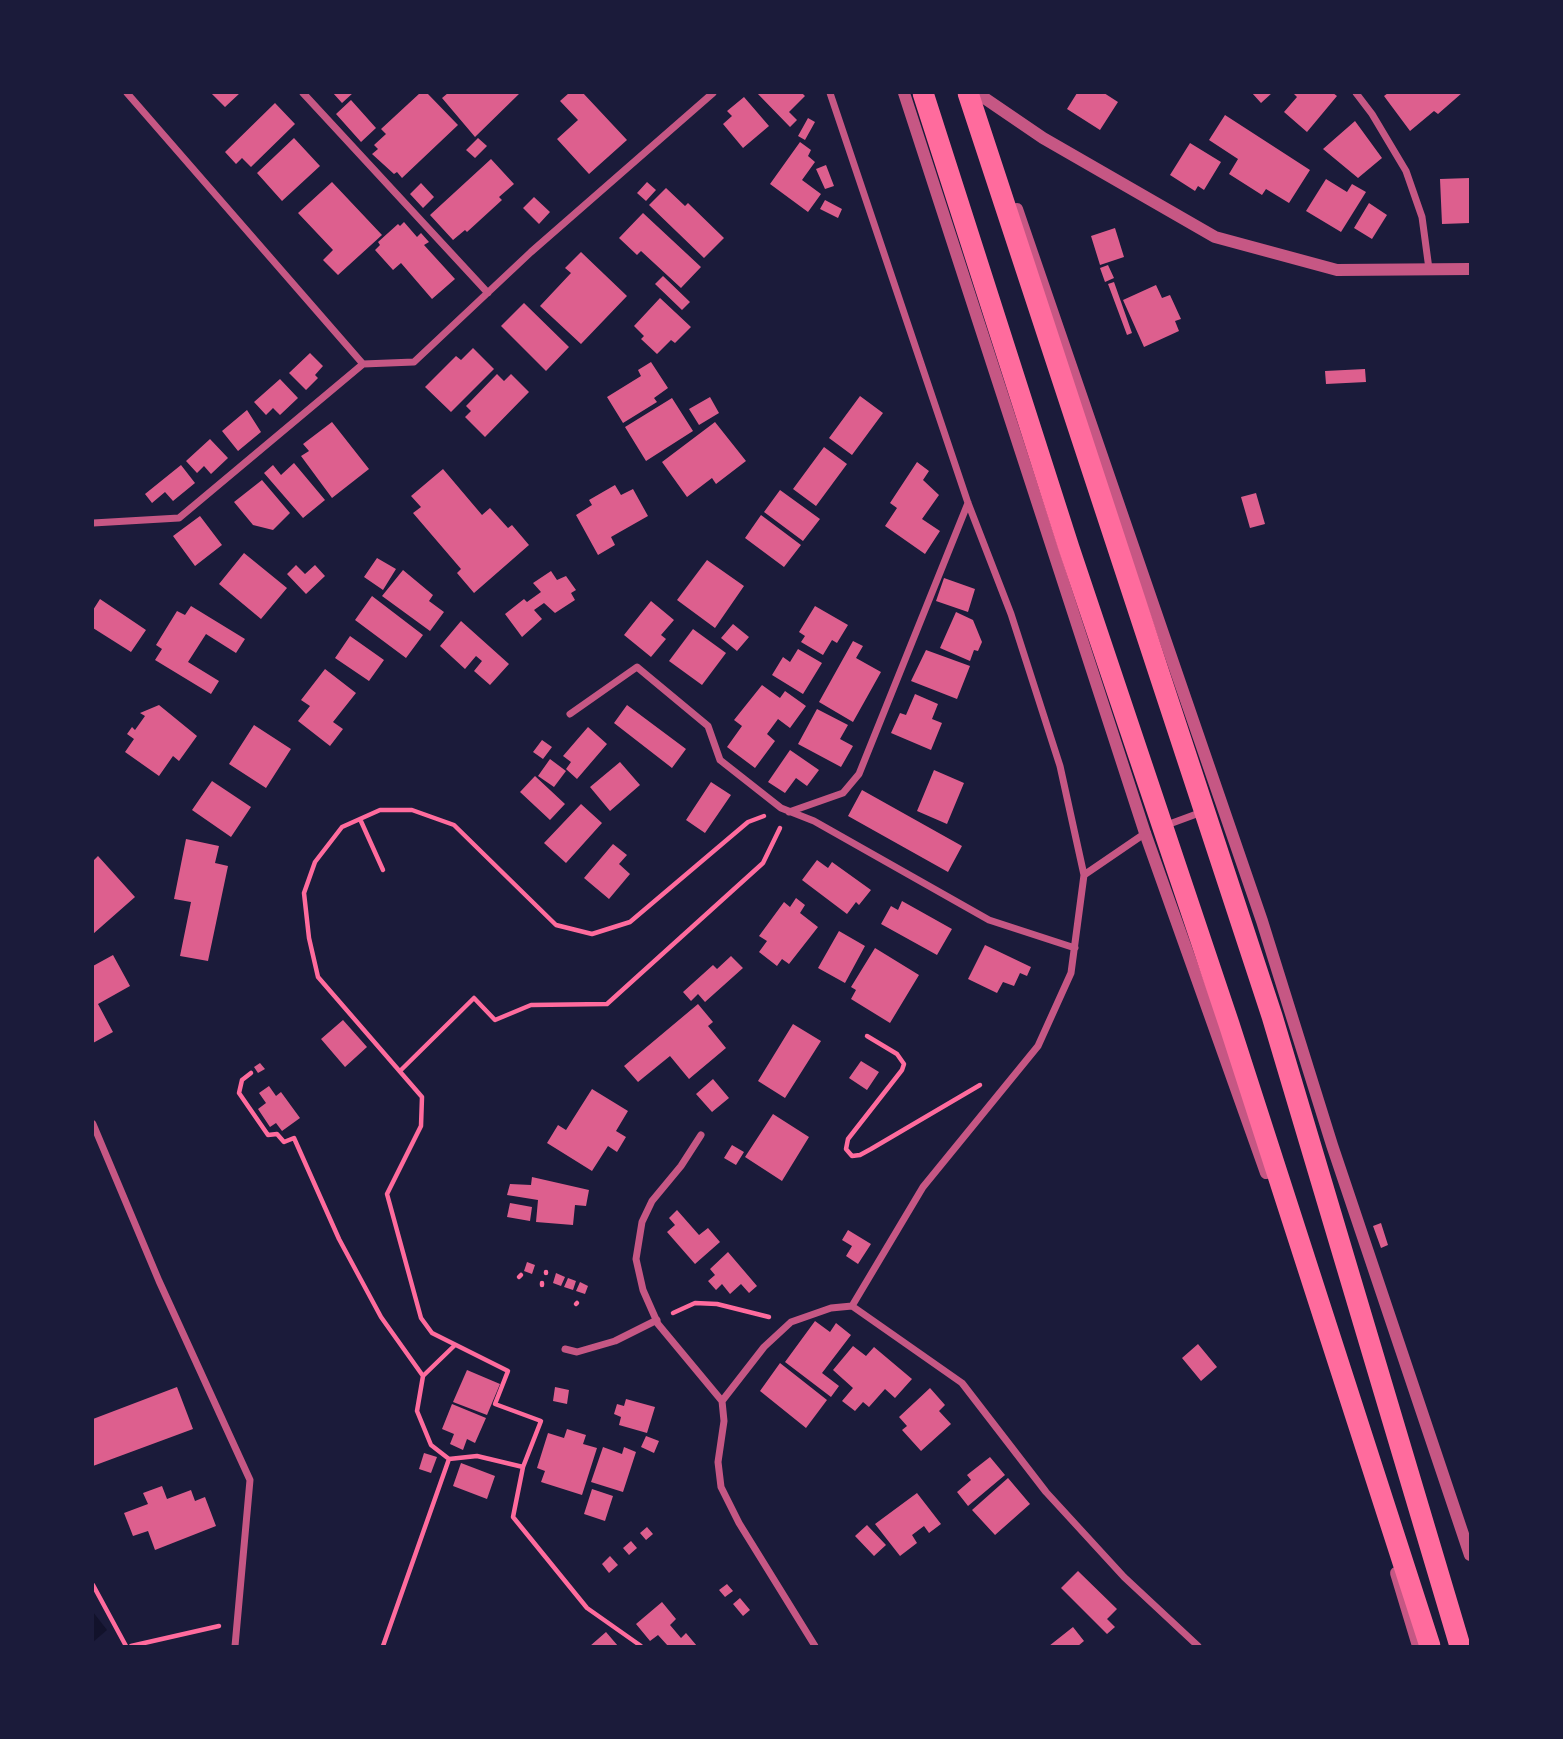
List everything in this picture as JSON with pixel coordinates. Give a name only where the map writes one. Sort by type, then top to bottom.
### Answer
[{"type":"highway","points":[[923,93],[1069,548],[1234,1037],[1430,1646]]},
{"type":"highway","points":[[968,93],[1272,1016],[1460,1646]]},
{"type":"street","points":[[127,93],[363,364]]},
{"type":"street","points":[[303,93],[488,293]]},
{"type":"street","points":[[93,523],[179,518],[363,364],[414,362],[713,93]]},
{"type":"street","points":[[830,93],[968,503],[1011,614],[1060,766],[1084,876],[1072,973],[1038,1046],[923,1188],[852,1306]]},
{"type":"street","points":[[904,93],[1145,833],[1314,1306],[1418,1646]]},
{"type":"street","points":[[977,93],[1044,138],[1215,237],[1337,270],[1470,269]]},
{"type":"street","points":[[977,93],[1223,804],[1336,1158],[1470,1555]]},
{"type":"street","points":[[1356,93],[1372,114],[1406,171],[1422,217],[1429,269]]},
{"type":"street","points":[[784,810],[843,793],[859,774],[968,503]]},
{"type":"street","points":[[570,715],[638,667],[708,726],[720,760],[784,810],[814,821],[989,920],[1075,948]]},
{"type":"street","points":[[1084,876],[1145,833],[1223,804]]},
{"type":"street","points":[[93,1124],[159,1281],[250,1480],[235,1646]]},
{"type":"street","points":[[701,1135],[681,1166],[652,1201],[642,1222],[636,1259],[643,1290],[657,1320],[722,1401],[724,1421],[718,1462],[721,1488],[815,1646]]},
{"type":"street","points":[[722,1401],[764,1347],[791,1322],[831,1308],[852,1306],[962,1383],[1046,1492],[1124,1577],[1198,1646]]},
{"type":"street","points":[[565,1349],[576,1352],[615,1341],[657,1320]]},
{"type":"path","points":[[641,1646],[587,1608],[513,1517],[523,1466],[541,1421],[495,1404],[508,1371],[432,1333],[421,1318],[387,1194],[421,1126],[422,1097],[318,977],[309,938],[304,893],[315,862],[342,827],[380,810],[412,810],[454,825],[556,925],[592,934],[630,922],[748,822],[784,810]]},
{"type":"path","points":[[400,1071],[474,998],[495,1020],[531,1004],[607,1004],[763,863],[784,810]]},
{"type":"path","points":[[360,819],[383,870]]},
{"type":"path","points":[[867,1036],[897,1054],[904,1064],[848,1139],[846,1149],[852,1156],[860,1155],[986,1081],[1022,1065]]},
{"type":"path","points":[[251,1073],[242,1080],[239,1093],[268,1135],[277,1134],[284,1142],[294,1138],[345,1250],[381,1317],[423,1376]]},
{"type":"path","points":[[657,1320],[695,1303],[718,1304],[791,1322]]},
{"type":"path","points":[[455,1345],[423,1376],[417,1411],[431,1445],[449,1459],[477,1456],[523,1466]]},
{"type":"path","points":[[383,1646],[449,1459]]},
{"type":"path","points":[[93,1585],[129,1646],[237,1622]]},
{"type":"shaded area","points":[[93,1612],[107,1630],[93,1642]]},
{"type":"building","points":[[211,93],[240,93],[225,107]]},
{"type":"building","points":[[333,93],[353,93],[342,103]]},
{"type":"building","points":[[420,93],[427,93],[458,125],[402,178],[372,154],[378,149],[374,145],[386,134],[381,129]]},
{"type":"building","points":[[448,93],[520,93],[475,137],[442,98]]},
{"type":"building","points":[[569,93],[583,93],[627,140],[589,174],[557,139],[578,120],[560,101]]},
{"type":"building","points":[[757,93],[802,93],[805,96],[789,112],[797,120],[790,127]]},
{"type":"building","points":[[1077,93],[1104,93],[1118,102],[1100,130],[1067,109]]},
{"type":"building","points":[[1252,93],[1272,93],[1261,103]]},
{"type":"building","points":[[1293,93],[1333,93],[1337,96],[1307,132],[1284,112],[1297,97]]},
{"type":"building","points":[[1388,93],[1462,93],[1438,114],[1434,111],[1410,131],[1384,96]]},
{"type":"building","points":[[744,97],[769,126],[743,148],[723,124],[732,116],[727,111]]},
{"type":"building","points":[[351,100],[376,128],[361,142],[336,114]]},
{"type":"building","points":[[275,103],[295,124],[251,167],[242,158],[236,164],[225,152]]},
{"type":"building","points":[[1225,115],[1310,170],[1289,203],[1266,189],[1262,195],[1229,174],[1238,159],[1209,140]]},
{"type":"building","points":[[808,118],[815,122],[805,140],[798,136]]},
{"type":"building","points":[[1355,121],[1382,158],[1358,178],[1323,149]]},
{"type":"building","points":[[294,138],[320,166],[282,201],[257,173]]},
{"type":"building","points":[[478,138],[487,146],[475,158],[466,150]]},
{"type":"building","points":[[800,142],[811,150],[808,156],[815,162],[802,180],[821,194],[808,212],[770,184]]},
{"type":"building","points":[[1190,143],[1221,162],[1204,190],[1198,186],[1195,191],[1170,175]]},
{"type":"building","points":[[491,159],[514,184],[499,197],[502,200],[467,232],[465,230],[453,240],[430,215]]},
{"type":"building","points":[[826,165],[834,186],[825,189],[816,169]]},
{"type":"building","points":[[1470,178],[1470,223],[1442,224],[1440,179]]},
{"type":"building","points":[[1326,179],[1347,192],[1352,184],[1366,192],[1341,232],[1306,211]]},
{"type":"building","points":[[332,182],[382,235],[338,275],[323,260],[333,250],[298,213]]},
{"type":"building","points":[[647,182],[656,190],[646,201],[637,193]]},
{"type":"building","points":[[421,183],[434,197],[423,208],[410,194]]},
{"type":"building","points":[[666,188],[685,206],[688,203],[724,238],[704,258],[649,205]]},
{"type":"building","points":[[534,197],[550,212],[539,224],[523,208]]},
{"type":"building","points":[[825,200],[842,209],[838,218],[820,209]]},
{"type":"building","points":[[1369,203],[1387,215],[1372,239],[1354,228]]},
{"type":"building","points":[[643,213],[701,267],[681,288],[641,251],[637,255],[619,238]]},
{"type":"building","points":[[404,222],[417,237],[421,233],[429,242],[424,245],[455,279],[432,299],[401,263],[393,270],[375,250],[380,245],[378,242]]},
{"type":"building","points":[[1115,228],[1124,257],[1100,265],[1091,236]]},
{"type":"building","points":[[581,252],[627,296],[581,344],[540,306],[571,273],[565,268]]},
{"type":"building","points":[[1108,265],[1114,278],[1105,282],[1100,268]]},
{"type":"building","points":[[663,276],[690,302],[682,310],[655,284]]},
{"type":"building","points":[[1114,282],[1132,333],[1127,335],[1108,284]]},
{"type":"building","points":[[1156,285],[1162,298],[1170,295],[1181,319],[1175,321],[1179,331],[1144,347],[1123,300]]},
{"type":"building","points":[[660,298],[691,327],[675,343],[671,340],[657,354],[641,339],[644,336],[634,326]]},
{"type":"building","points":[[524,303],[569,347],[546,371],[501,326]]},
{"type":"building","points":[[473,348],[494,369],[451,412],[425,387],[456,356],[461,360]]},
{"type":"building","points":[[310,353],[323,366],[315,375],[318,378],[306,390],[289,373]]},
{"type":"building","points":[[651,362],[668,388],[654,398],[657,402],[623,423],[607,397],[641,376],[638,370]]},
{"type":"building","points":[[1365,369],[1366,382],[1326,384],[1325,371]]},
{"type":"building","points":[[497,374],[504,381],[511,374],[529,392],[485,437],[465,417],[471,411],[466,406]]},
{"type":"building","points":[[280,379],[298,398],[280,415],[273,408],[266,415],[254,402]]},
{"type":"building","points":[[860,396],[883,413],[852,455],[829,438]]},
{"type":"building","points":[[710,397],[719,413],[699,425],[689,409]]},
{"type":"building","points":[[672,398],[693,431],[646,461],[625,427]]},
{"type":"building","points":[[247,410],[261,432],[238,451],[222,431]]},
{"type":"building","points":[[332,422],[369,469],[332,498],[301,456],[309,451],[303,444]]},
{"type":"building","points":[[715,422],[746,461],[716,484],[712,478],[687,497],[662,462]]},
{"type":"building","points":[[210,439],[228,458],[211,474],[204,466],[197,473],[186,461]]},
{"type":"building","points":[[824,447],[847,464],[816,506],[793,489]]},
{"type":"building","points":[[917,462],[929,471],[923,480],[939,495],[922,519],[940,531],[925,554],[885,526],[897,508],[890,503]]},
{"type":"building","points":[[294,463],[325,500],[303,518],[264,473],[273,465],[281,475]]},
{"type":"building","points":[[181,465],[195,483],[173,501],[165,492],[152,503],[145,494]]},
{"type":"building","points":[[443,469],[482,515],[490,508],[508,528],[512,525],[529,545],[474,593],[457,573],[461,569],[413,513],[421,507],[411,496]]},
{"type":"building","points":[[262,480],[290,513],[273,530],[253,525],[234,502]]},
{"type":"building","points":[[615,485],[621,495],[633,489],[648,516],[611,537],[615,545],[598,555],[576,515],[592,505],[589,500]]},
{"type":"building","points":[[780,490],[820,519],[803,541],[764,512]]},
{"type":"building","points":[[1256,493],[1265,524],[1250,528],[1241,497]]},
{"type":"building","points":[[761,515],[801,545],[784,567],[745,538]]},
{"type":"building","points":[[200,516],[222,545],[195,566],[173,536]]},
{"type":"building","points":[[244,553],[287,588],[261,619],[219,584]]},
{"type":"building","points":[[377,558],[396,569],[383,590],[364,577]]},
{"type":"building","points":[[707,560],[744,586],[715,628],[677,600]]},
{"type":"building","points":[[296,565],[305,574],[315,565],[325,576],[306,594],[287,574]]},
{"type":"building","points":[[403,570],[433,595],[429,601],[444,612],[430,631],[382,596]]},
{"type":"building","points":[[551,571],[557,580],[566,576],[576,590],[571,593],[575,600],[555,613],[544,603],[534,610],[542,619],[522,637],[505,614],[524,599],[527,602],[541,592],[533,583]]},
{"type":"building","points":[[944,578],[975,589],[968,612],[936,601]]},
{"type":"building","points":[[372,596],[423,635],[406,658],[355,620]]},
{"type":"building","points":[[100,599],[146,630],[131,652],[93,628],[93,610]]},
{"type":"building","points":[[651,601],[674,620],[661,635],[666,639],[651,657],[624,635]]},
{"type":"building","points":[[191,606],[245,639],[236,653],[206,634],[188,662],[219,681],[211,694],[155,660],[162,649],[156,645],[177,611],[185,615]]},
{"type":"building","points":[[815,606],[848,625],[837,643],[832,640],[823,655],[801,642],[805,636],[799,632]]},
{"type":"building","points":[[956,612],[973,620],[982,642],[978,651],[974,650],[970,661],[940,648]]},
{"type":"building","points":[[461,621],[509,664],[490,685],[474,671],[482,661],[476,656],[465,669],[440,646]]},
{"type":"building","points":[[733,624],[749,637],[737,651],[721,638]]},
{"type":"building","points":[[693,629],[726,653],[702,685],[669,661]]},
{"type":"building","points":[[350,636],[384,660],[369,681],[335,658]]},
{"type":"building","points":[[853,641],[863,646],[856,658],[881,672],[853,722],[819,702]]},
{"type":"building","points":[[798,649],[822,663],[803,694],[772,675],[783,657],[790,662]]},
{"type":"building","points":[[926,650],[970,666],[957,699],[911,681]]},
{"type":"building","points":[[325,669],[356,693],[333,722],[343,729],[330,746],[298,721],[310,706],[301,700]]},
{"type":"building","points":[[762,685],[780,698],[785,691],[806,706],[790,728],[778,719],[767,734],[775,741],[755,768],[727,747],[742,726],[734,720]]},
{"type":"building","points":[[915,694],[938,704],[932,719],[942,723],[931,750],[891,733],[900,713],[906,715]]},
{"type":"building","points":[[159,705],[197,736],[179,761],[173,756],[159,776],[125,752],[134,739],[127,734],[132,727],[135,730],[145,716],[140,713]]},
{"type":"building","points":[[627,705],[686,749],[672,768],[614,723]]},
{"type":"building","points":[[817,709],[848,725],[840,739],[853,746],[841,767],[798,744]]},
{"type":"building","points":[[254,725],[291,749],[266,788],[229,764]]},
{"type":"building","points":[[588,727],[607,744],[577,779],[566,769],[571,762],[563,756]]},
{"type":"building","points":[[542,740],[552,747],[543,759],[533,752]]},
{"type":"building","points":[[790,750],[819,770],[807,786],[796,778],[785,793],[768,782]]},
{"type":"building","points":[[550,759],[566,771],[554,787],[538,776]]},
{"type":"building","points":[[620,762],[640,785],[610,811],[590,787]]},
{"type":"building","points":[[934,770],[964,783],[947,824],[917,811]]},
{"type":"building","points":[[535,776],[565,804],[550,820],[520,792]]},
{"type":"building","points":[[212,781],[251,807],[231,837],[192,810]]},
{"type":"building","points":[[711,782],[731,795],[705,833],[686,820]]},
{"type":"building","points":[[862,790],[962,846],[948,872],[848,816]]},
{"type":"building","points":[[581,804],[602,823],[566,863],[544,843]]},
{"type":"building","points":[[186,839],[219,846],[215,863],[228,866],[208,961],[180,956],[191,902],[174,899]]},
{"type":"building","points":[[613,844],[627,855],[619,864],[630,874],[609,899],[584,878]]},
{"type":"building","points":[[98,856],[135,897],[93,934],[93,861]]},
{"type":"building","points":[[817,860],[828,868],[832,862],[871,890],[859,905],[856,902],[847,914],[802,880]]},
{"type":"building","points":[[796,898],[805,905],[800,913],[818,927],[789,964],[782,959],[777,966],[759,952],[767,941],[759,936],[784,902],[790,907]]},
{"type":"building","points":[[902,901],[952,929],[937,955],[881,924],[891,906],[898,910]]},
{"type":"building","points":[[839,931],[865,946],[845,983],[818,968]]},
{"type":"building","points":[[985,945],[1031,967],[1027,976],[1020,973],[1014,986],[1003,982],[997,993],[968,979]]},
{"type":"building","points":[[875,948],[919,975],[890,1023],[851,999],[856,990],[851,987]]},
{"type":"building","points":[[113,955],[130,986],[98,1004],[113,1032],[93,1043],[93,966]]},
{"type":"building","points":[[731,956],[743,968],[705,1002],[698,994],[691,1001],[683,992],[713,965],[717,969]]},
{"type":"building","points":[[698,1004],[713,1022],[708,1026],[726,1048],[689,1079],[670,1056],[638,1082],[624,1066]]},
{"type":"building","points":[[343,1020],[367,1047],[345,1067],[321,1039]]},
{"type":"building","points":[[793,1024],[821,1041],[785,1098],[758,1081]]},
{"type":"building","points":[[861,1061],[879,1072],[867,1090],[849,1078]]},
{"type":"building","points":[[260,1063],[265,1069],[258,1073],[254,1067]]},
{"type":"building","points":[[713,1079],[729,1098],[712,1112],[696,1094]]},
{"type":"building","points":[[269,1086],[276,1096],[281,1092],[300,1118],[282,1131],[276,1123],[270,1127],[258,1109],[266,1103],[259,1093]]},
{"type":"building","points":[[592,1089],[628,1111],[616,1131],[626,1137],[617,1152],[608,1146],[592,1171],[547,1143],[558,1125],[566,1130]]},
{"type":"building","points":[[773,1114],[809,1137],[782,1181],[745,1157]]},
{"type":"building","points":[[732,1145],[744,1152],[736,1165],[724,1158]]},
{"type":"building","points":[[532,1177],[589,1190],[586,1206],[575,1205],[573,1225],[536,1222],[538,1200],[507,1195],[510,1184],[531,1185]]},
{"type":"building","points":[[510,1203],[532,1207],[530,1221],[507,1217]]},
{"type":"building","points":[[677,1210],[699,1235],[708,1228],[720,1242],[695,1264],[667,1232],[675,1225],[669,1218]]},
{"type":"building","points":[[1381,1223],[1388,1245],[1381,1248],[1373,1226]]},
{"type":"building","points":[[848,1230],[871,1244],[858,1264],[846,1256],[852,1246],[842,1240]]},
{"type":"building","points":[[728,1252],[757,1286],[749,1293],[741,1284],[730,1294],[722,1284],[716,1290],[708,1281],[715,1275],[710,1269]]},
{"type":"building","points":[[527,1262],[535,1265],[532,1274],[524,1271]]},
{"type":"building","points":[[556,1273],[565,1277],[561,1286],[553,1283]]},
{"type":"building","points":[[568,1278],[576,1281],[573,1290],[564,1287]]},
{"type":"building","points":[[580,1282],[588,1286],[585,1294],[576,1291]]},
{"type":"building","points":[[815,1321],[830,1332],[836,1323],[851,1335],[822,1373],[839,1386],[831,1397],[785,1362]]},
{"type":"building","points":[[1198,1344],[1217,1367],[1201,1381],[1182,1358]]},
{"type":"building","points":[[853,1346],[866,1356],[874,1347],[912,1379],[895,1398],[885,1389],[869,1407],[863,1402],[855,1411],[842,1401],[853,1388],[833,1370]]},
{"type":"building","points":[[780,1363],[827,1400],[806,1428],[760,1391]]},
{"type":"building","points":[[467,1370],[500,1384],[487,1415],[453,1402]]},
{"type":"building","points":[[177,1387],[193,1429],[93,1466],[93,1419]]},
{"type":"building","points":[[555,1387],[569,1390],[567,1404],[553,1401]]},
{"type":"building","points":[[930,1388],[945,1405],[939,1411],[951,1424],[921,1451],[902,1430],[907,1426],[899,1417]]},
{"type":"building","points":[[626,1399],[655,1407],[647,1433],[619,1425],[621,1417],[614,1414],[617,1404],[624,1406]]},
{"type":"building","points":[[452,1404],[486,1418],[475,1443],[467,1439],[463,1450],[450,1444],[454,1434],[442,1429]]},
{"type":"building","points":[[567,1429],[586,1435],[583,1444],[597,1448],[582,1495],[541,1482],[545,1471],[537,1468],[548,1433],[564,1438]]},
{"type":"building","points":[[646,1436],[659,1441],[654,1453],[641,1447]]},
{"type":"building","points":[[603,1447],[622,1454],[624,1447],[636,1452],[623,1492],[591,1482]]},
{"type":"building","points":[[424,1453],[437,1457],[431,1473],[419,1469]]},
{"type":"building","points":[[990,1457],[1005,1475],[968,1506],[957,1492],[971,1480],[967,1475]]},
{"type":"building","points":[[461,1463],[495,1476],[487,1499],[453,1486]]},
{"type":"building","points":[[1008,1478],[1030,1504],[995,1535],[972,1510]]},
{"type":"building","points":[[162,1486],[167,1499],[191,1490],[195,1501],[205,1497],[216,1526],[155,1550],[148,1531],[133,1536],[124,1513],[148,1504],[143,1493]]},
{"type":"building","points":[[592,1489],[613,1496],[605,1521],[584,1514]]},
{"type":"building","points":[[917,1493],[941,1524],[929,1533],[924,1526],[912,1535],[917,1543],[900,1556],[875,1524]]},
{"type":"building","points":[[867,1525],[886,1545],[874,1556],[855,1536]]},
{"type":"building","points":[[647,1527],[653,1534],[646,1540],[640,1533]]},
{"type":"building","points":[[631,1541],[637,1548],[629,1555],[623,1548]]},
{"type":"building","points":[[610,1556],[618,1565],[609,1573],[602,1564]]},
{"type":"building","points":[[1078,1571],[1117,1609],[1107,1619],[1115,1627],[1107,1634],[1061,1588]]},
{"type":"building","points":[[727,1584],[733,1591],[725,1597],[719,1590]]},
{"type":"building","points":[[740,1598],[750,1610],[743,1616],[733,1604]]},
{"type":"building","points":[[662,1602],[676,1619],[670,1625],[681,1638],[686,1633],[697,1646],[668,1646],[658,1635],[650,1641],[636,1624]]},
{"type":"building","points":[[1073,1627],[1084,1641],[1078,1646],[1049,1646]]},
{"type":"building","points":[[606,1632],[618,1646],[590,1646]]}]
